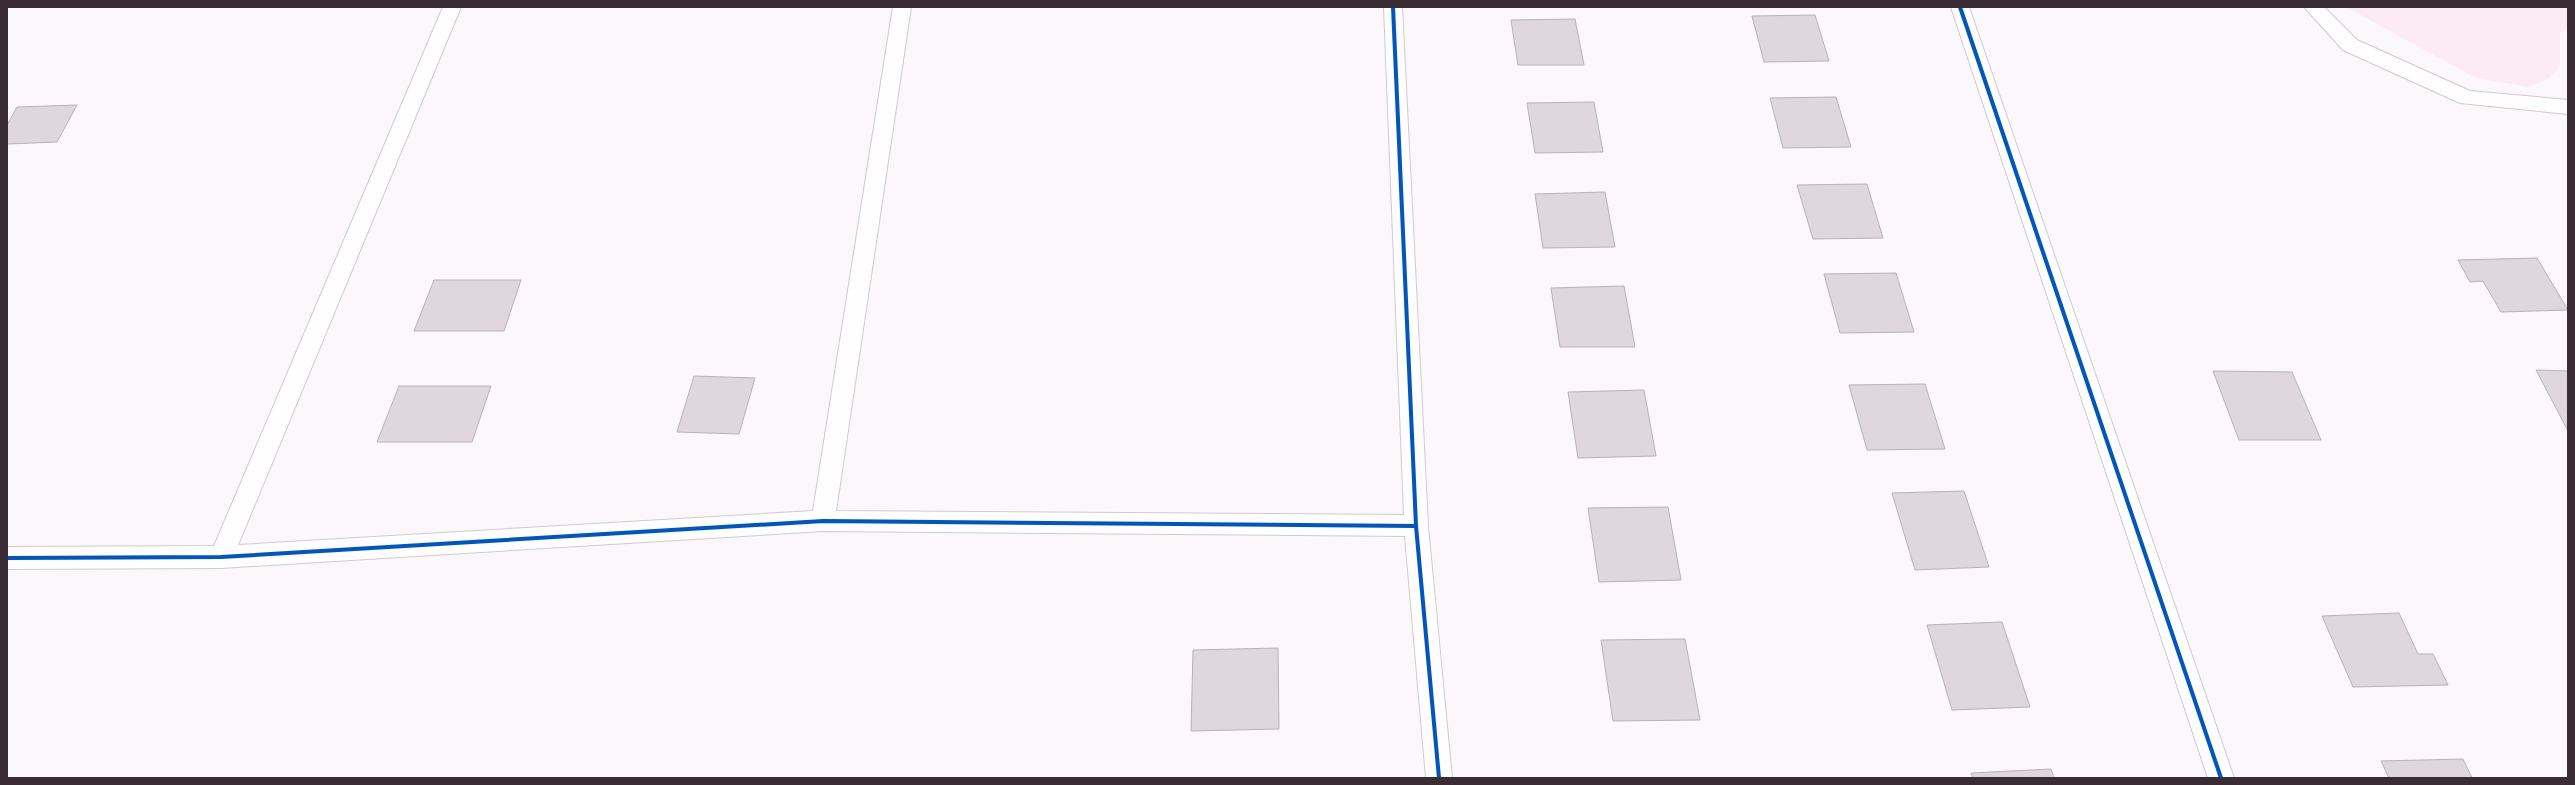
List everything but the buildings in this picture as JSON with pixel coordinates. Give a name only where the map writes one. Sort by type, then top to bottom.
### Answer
[{"type":"street","points":[[221,557],[452,7]]},
{"type":"street","points":[[823,521],[902,7]]},
{"type":"street","points":[[1393,7],[1416,526],[1439,778]]},
{"type":"street","points":[[1960,7],[2221,778]]},
{"type":"street","points":[[2314,7],[2350,45],[2467,98],[2568,107]]},
{"type":"street","points":[[7,558],[221,557],[823,521],[1416,526]]},
{"type":"shaded area","points":[[2346,7],[2568,7],[2568,28],[2560,33],[2560,66],[2548,79],[2529,87],[2476,78]]},
{"type":"cycle path","points":[[1393,7],[1416,526],[1439,778]]},
{"type":"cycle path","points":[[1960,7],[2221,778]]},
{"type":"cycle path","points":[[7,558],[221,557],[823,521],[1416,526]]}]
